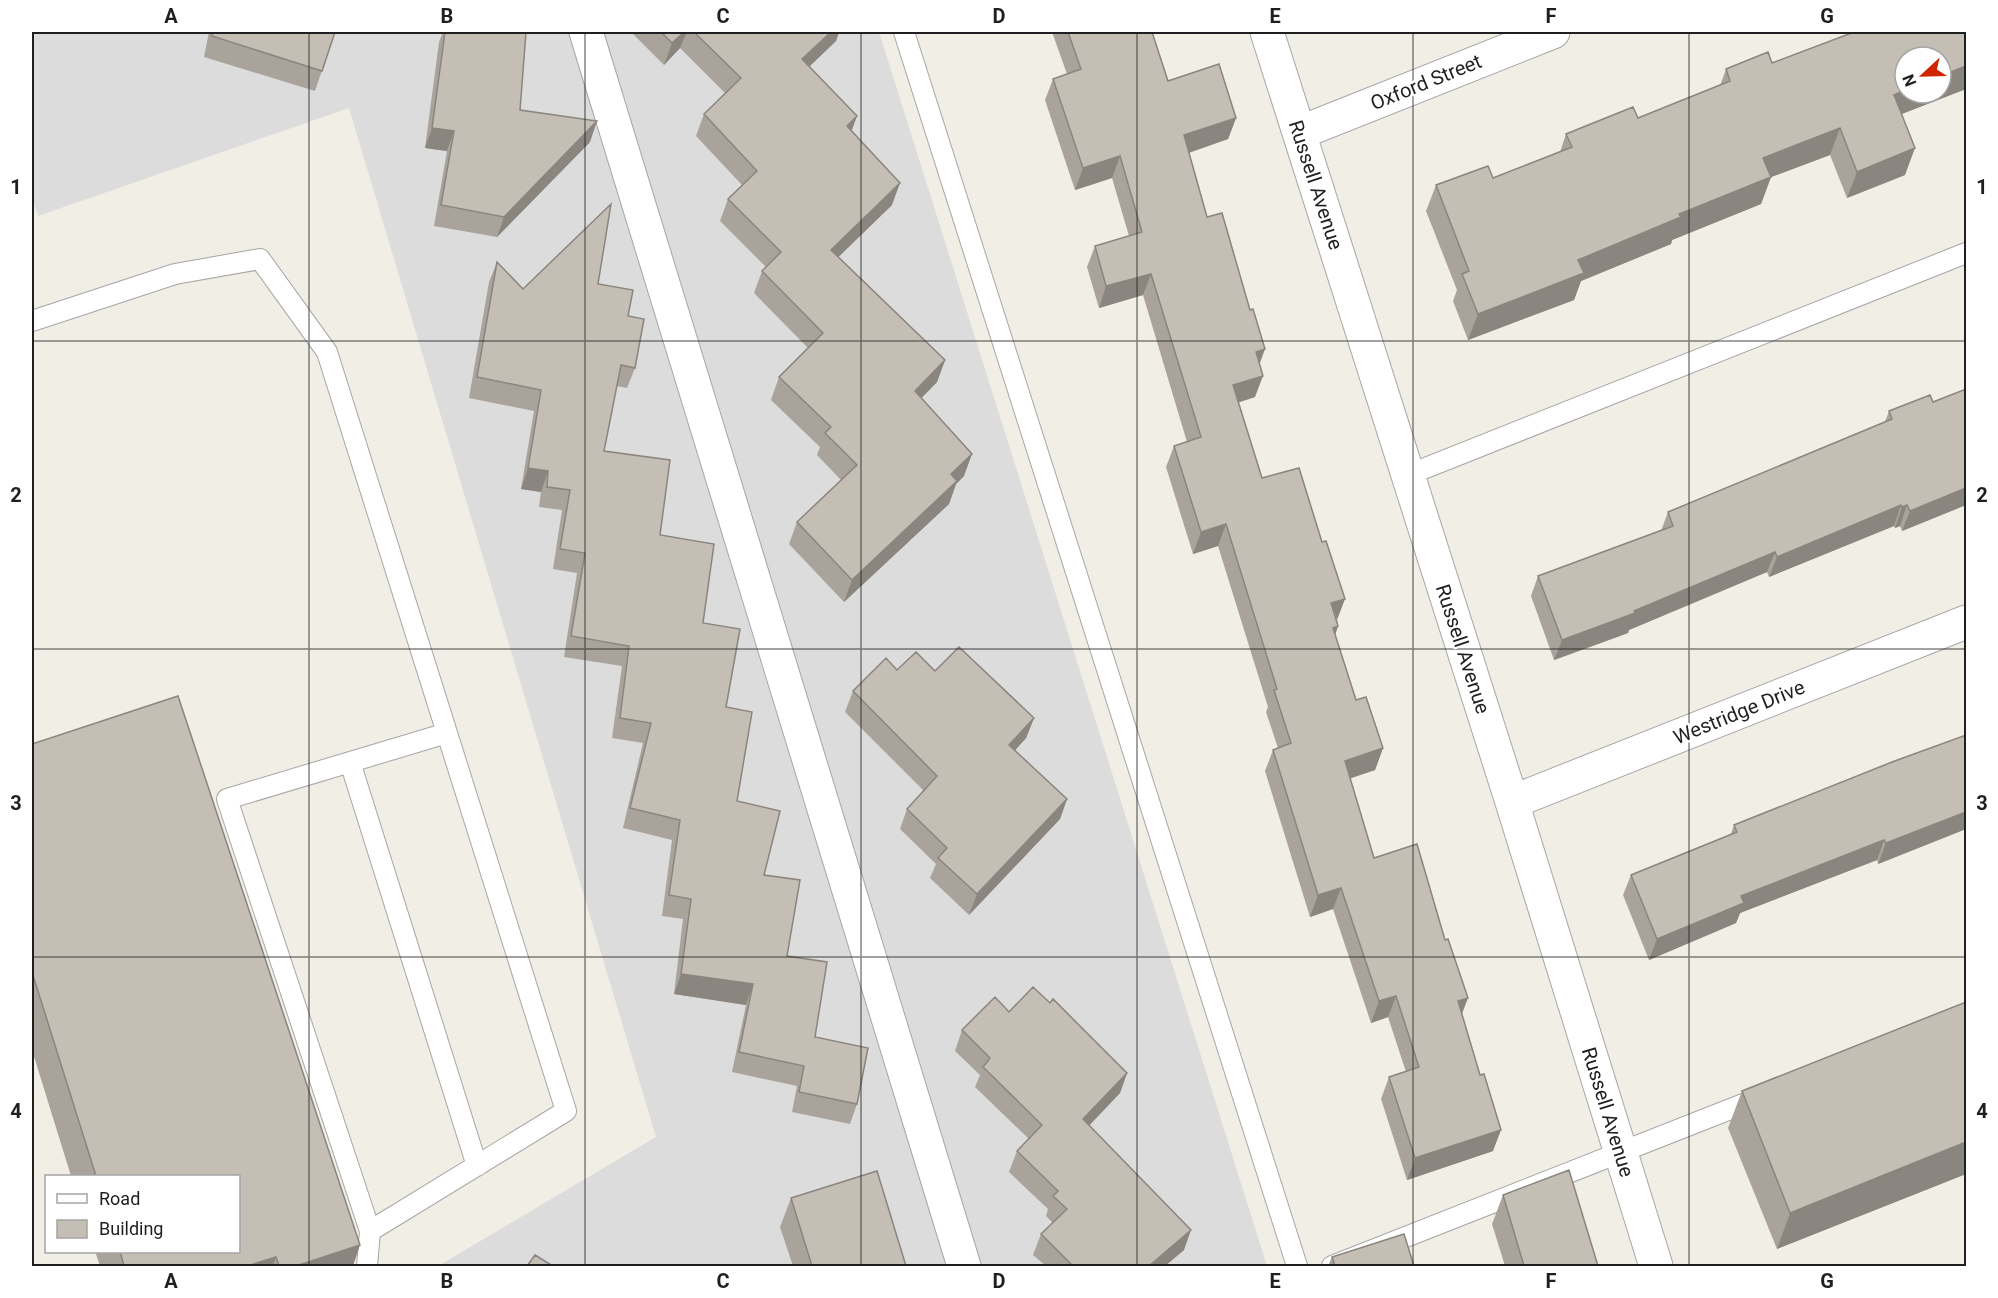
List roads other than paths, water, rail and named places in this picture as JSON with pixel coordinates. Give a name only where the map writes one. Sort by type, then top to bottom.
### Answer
[{"type":"street","points":[[586,32],[964,1266]]},
{"type":"street","name":"Russell Avenue","points":[[1267,32],[1512,802],[1656,1266]]},
{"type":"street","name":"Oxford Street","points":[[1299,133],[1553,32]]},
{"type":"street","name":"Westridge Drive","points":[[1512,802],[1966,622]]},
{"type":"lane","points":[[904,32],[1297,1266]]},
{"type":"lane","points":[[1408,475],[1966,253]]},
{"type":"lane","points":[[32,321],[175,274],[260,259],[327,352],[566,1111],[370,1231]]},
{"type":"lane","points":[[367,1266],[370,1231],[227,799],[447,733]]},
{"type":"lane","points":[[350,762],[477,1166]]},
{"type":"lane","points":[[1332,1266],[1783,1088]]}]
